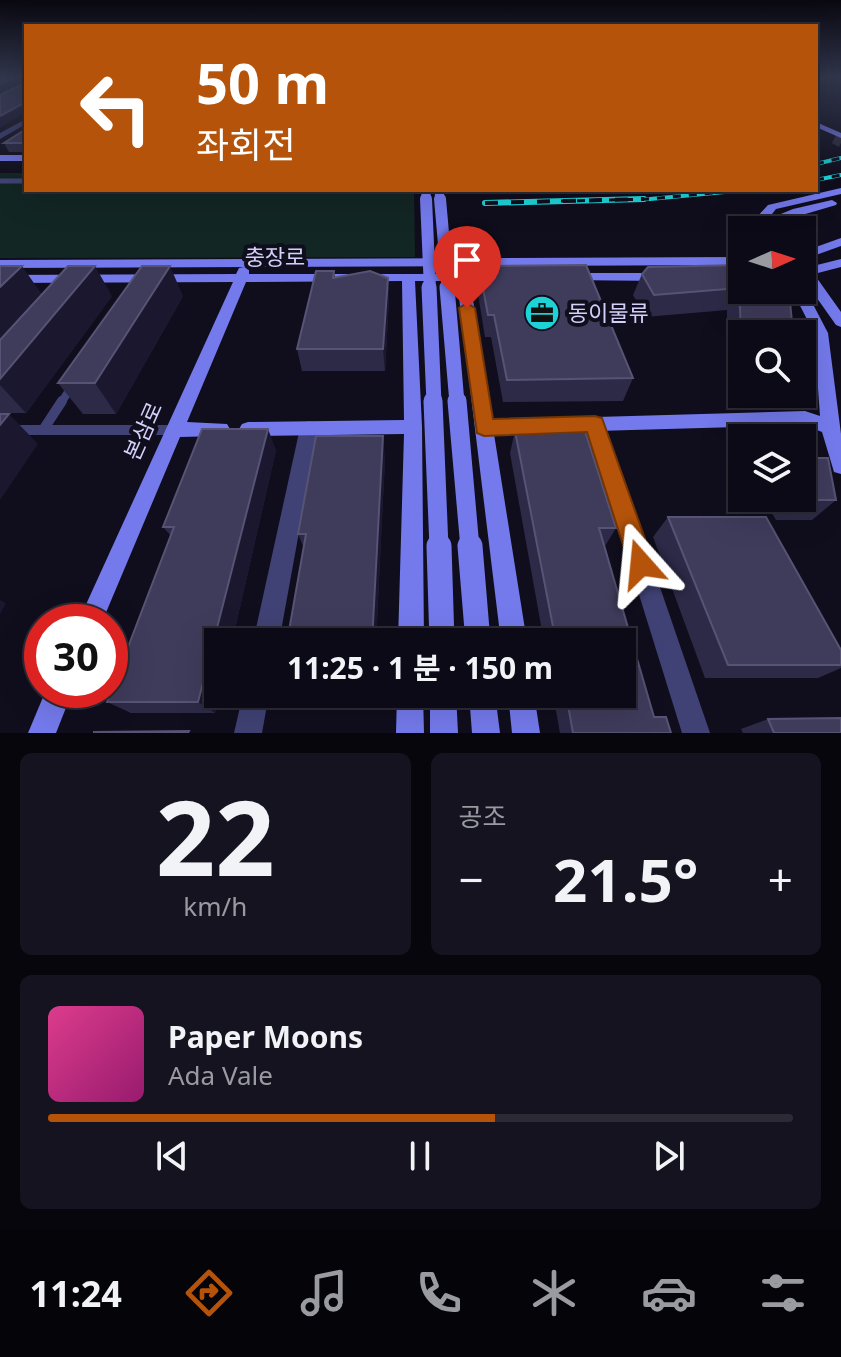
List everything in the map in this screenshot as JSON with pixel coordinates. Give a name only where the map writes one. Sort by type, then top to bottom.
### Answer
[{"type":"street","points":[[1,135],[24,122]]},
{"type":"street","points":[[818,125],[838,137]]},
{"type":"street","points":[[818,131],[838,137]]},
{"type":"street","points":[[1,135],[24,134]]},
{"type":"street","points":[[0,158],[24,158]]},
{"type":"street","points":[[0,167],[24,167]]},
{"type":"street","points":[[764,216],[772,207],[841,191]]},
{"type":"street","points":[[426,192],[442,628]]},
{"type":"street","points":[[439,192],[477,628]]},
{"type":"street","points":[[785,216],[841,200]]},
{"type":"street","points":[[816,251],[841,242]]},
{"type":"street","name":"충장로","points":[[0,279],[244,270],[728,261]]},
{"type":"street","points":[[816,268],[841,263]]},
{"type":"street","name":"충장로","points":[[0,264],[408,277],[509,277]]},
{"type":"street","name":"본삼로","points":[[98,604],[244,270]]},
{"type":"street","points":[[408,277],[413,427],[411,628]]},
{"type":"street","points":[[556,277],[680,277]]},
{"type":"street","points":[[463,278],[512,628]]},
{"type":"street","points":[[816,288],[841,322]]},
{"type":"street","points":[[806,304],[821,333],[830,427],[841,466]]},
{"type":"street","points":[[484,427],[805,418],[830,427]]},
{"type":"street","points":[[595,424],[696,733]]},
{"type":"street","points":[[174,430],[413,427]]},
{"type":"street","points":[[269,628],[309,428]]},
{"type":"street","points":[[42,733],[52,708]]},
{"type":"street","points":[[248,733],[253,708]]},
{"type":"street","points":[[410,708],[410,733]]},
{"type":"street","points":[[443,708],[444,733]]},
{"type":"street","points":[[483,708],[486,733]]},
{"type":"street","points":[[523,708],[526,733]]},
{"type":"lane","points":[[0,181],[24,181]]},
{"type":"lane","points":[[43,430],[78,378]]},
{"type":"lane","points":[[0,430],[174,430]]},
{"type":"green space","points":[[0,173],[24,173],[24,192],[414,192],[415,257],[0,258]]},
{"type":"building","points":[[24,130],[24,143],[4,143]]},
{"type":"building","points":[[586,265],[633,378],[507,380],[494,315],[488,315],[480,273],[489,266]]},
{"type":"building","points":[[728,265],[728,289],[654,295],[642,274],[648,267]]},
{"type":"building","points":[[0,266],[22,266],[0,287]]},
{"type":"building","points":[[68,266],[95,266],[0,379],[0,340]]},
{"type":"building","points":[[142,266],[170,266],[95,383],[58,383]]},
{"type":"building","points":[[316,271],[334,271],[333,278],[370,271],[388,278],[383,349],[297,349]]},
{"type":"building","points":[[740,304],[790,304],[792,320],[740,320]]},
{"type":"building","points":[[0,414],[9,414],[0,425]]},
{"type":"building","points":[[202,429],[268,429],[217,628],[204,628],[204,679],[198,702],[128,702],[128,647],[174,527],[163,527]]},
{"type":"building","points":[[515,431],[585,431],[616,528],[599,528],[628,628],[553,628]]},
{"type":"building","points":[[316,436],[383,436],[373,628],[289,628],[306,534],[298,534]]},
{"type":"building","points":[[816,458],[828,458],[836,500],[816,500]]},
{"type":"building","points":[[668,517],[766,517],[841,650],[841,665],[728,665]]},
{"type":"building","points":[[636,655],[654,717],[666,717],[671,733],[573,733],[569,708],[636,708]]},
{"type":"building","points":[[841,718],[841,733],[774,733],[768,719]]},
{"type":"building","points":[[94,732],[188,733],[94,733]]},
{"type":"tunnel","points":[[834,139],[841,143]]},
{"type":"railway","points":[[818,164],[841,158]]},
{"type":"railway","points":[[818,180],[841,175]]},
{"type":"railway","points":[[594,200],[725,192]]},
{"type":"railway","points":[[594,200],[644,199]]},
{"type":"railway","points":[[485,203],[594,200]]},
{"type":"railway","points":[[561,201],[594,200]]},
{"type":"place","name":"동이물류","points":[[542,313]]},
{"type":"route","points":[[467,308],[484,427],[595,424],[641,564]]}]
